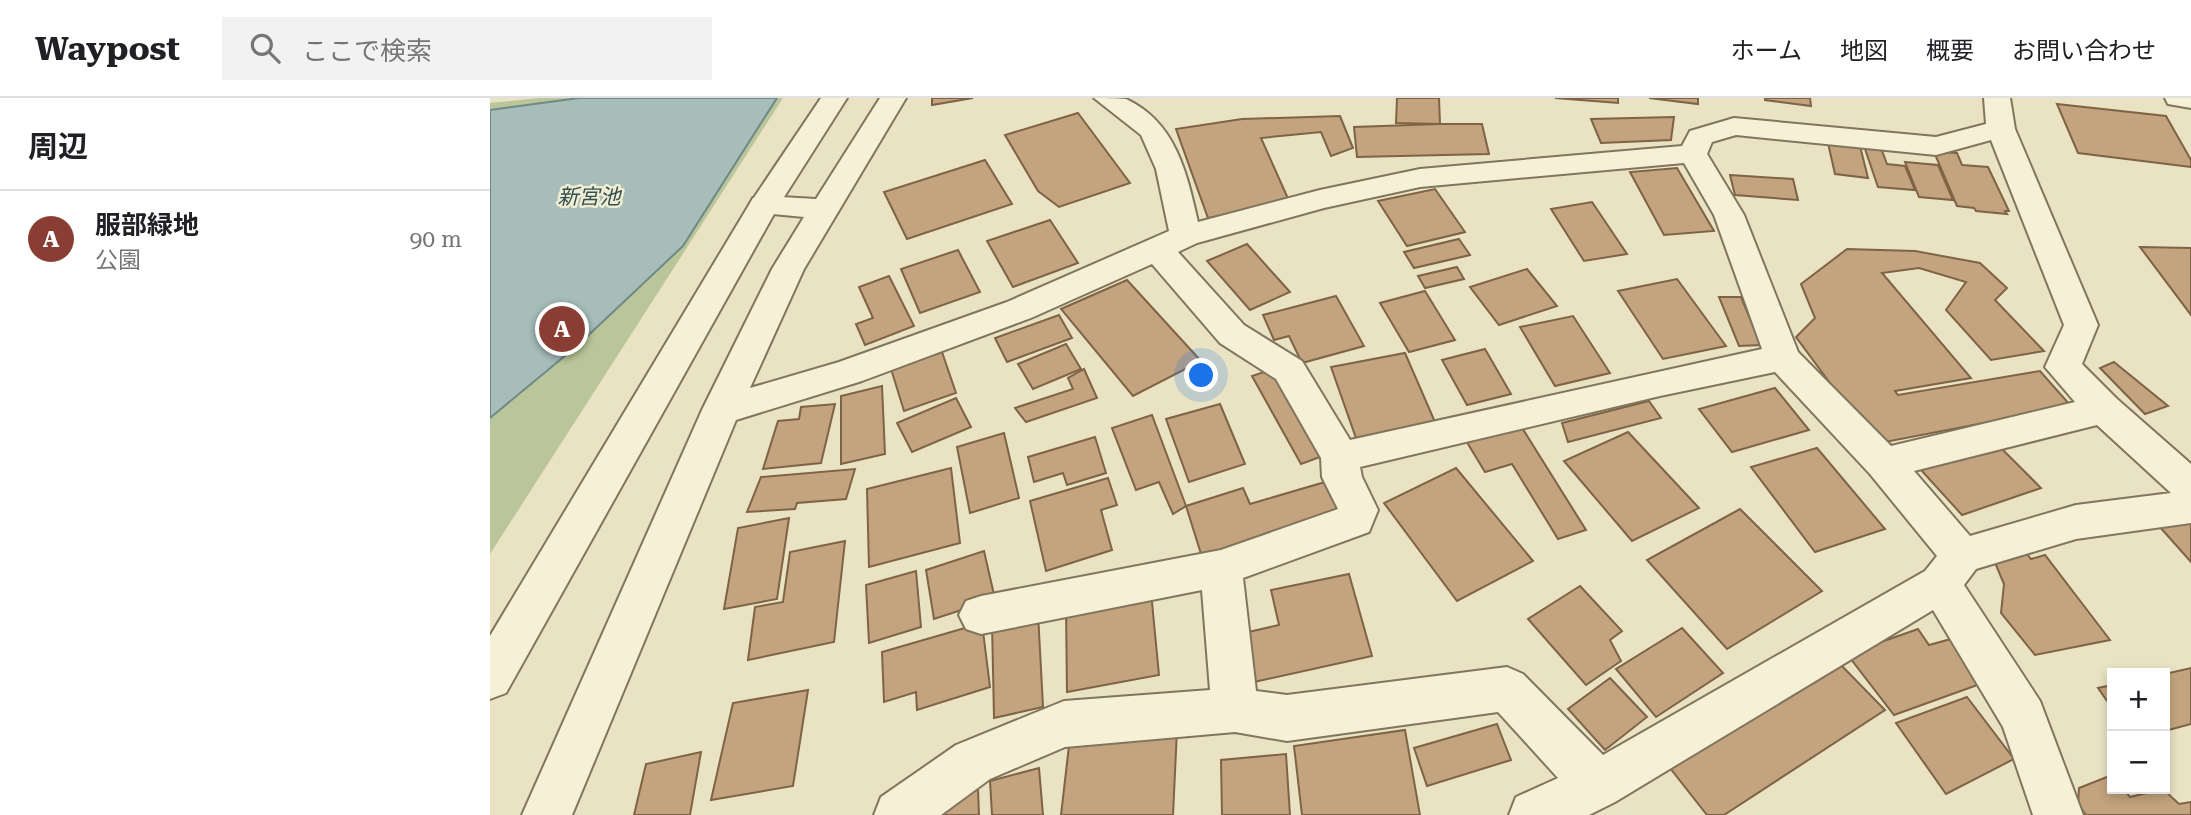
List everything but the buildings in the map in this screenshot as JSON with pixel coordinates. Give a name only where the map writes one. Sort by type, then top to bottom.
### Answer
[{"type":"street","points":[[490,678],[764,205],[834,98]]},
{"type":"street","points":[[547,815],[721,410],[788,269],[892,98]]},
{"type":"street","points":[[981,615],[1221,568],[1355,520],[1358,510],[1342,477],[1340,457],[1289,370],[1232,334],[1172,243],[1171,169],[1153,131],[1107,98]]},
{"type":"street","points":[[2178,98],[2191,100]]},
{"type":"street","points":[[1693,154],[1700,137],[1734,126],[1936,146],[1999,113],[2081,325],[2063,367],[2104,409],[2191,486]]},
{"type":"street","points":[[721,410],[849,372],[1006,315],[1172,243],[1320,199],[1420,178],[1693,154]]},
{"type":"street","points":[[1693,154],[1729,215],[1783,358],[1884,463],[1951,570],[2023,717],[2058,815]]},
{"type":"street","points":[[764,205],[824,209]]},
{"type":"street","points":[[1340,457],[1647,386],[1783,358]]},
{"type":"street","points":[[1884,463],[2104,409]]},
{"type":"street","points":[[1534,815],[1598,785],[1951,570],[2076,522],[2191,507]]},
{"type":"street","points":[[1221,568],[1235,710]]},
{"type":"street","points":[[899,815],[973,762],[1064,724],[1235,710],[1287,718],[1507,689],[1598,785]]},
{"type":"green space","name":"新宮池","points":[[539,98],[783,98],[490,554],[490,103]]},
{"type":"water","name":"新宮池","points":[[579,98],[777,98],[683,246],[578,345],[490,418],[490,110]]},
{"type":"place","name":"服部緑地","points":[[562,329]]}]
